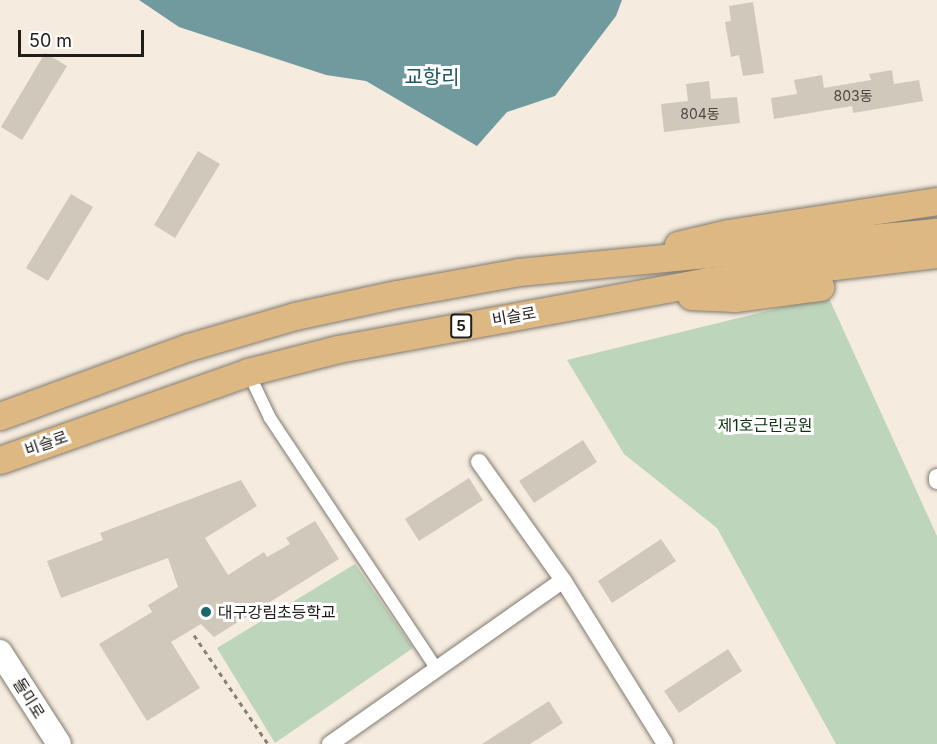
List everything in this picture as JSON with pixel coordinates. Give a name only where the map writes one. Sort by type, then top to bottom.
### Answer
[{"type":"main road","points":[[608,264],[728,233],[937,201]]},
{"type":"main road","points":[[0,416],[189,346],[295,316],[519,272],[937,232]]},
{"type":"main road","name":"비슬로","points":[[0,460],[248,372],[338,349],[707,281],[937,254]]},
{"type":"main road","name":"5","points":[[633,294],[735,298],[937,273]]},
{"type":"main road","name":"돌미로","points":[[0,652],[58,744]]},
{"type":"street","points":[[248,372],[270,418],[437,669]]},
{"type":"street","points":[[479,462],[563,580],[665,744]]},
{"type":"street","points":[[330,744],[563,580]]},
{"type":"path","points":[[194,635],[268,744]]},
{"type":"green space","name":"제1호근린공원","points":[[828,296],[937,536],[937,744],[836,744],[717,528],[624,454],[567,360]]},
{"type":"green space","points":[[355,564],[413,648],[275,743],[217,648]]},
{"type":"water","points":[[139,0],[622,0],[616,16],[555,96],[507,112],[477,146],[366,81],[326,75],[179,27]]},
{"type":"building","points":[[753,2],[764,73],[743,76],[739,55],[731,57],[725,22],[731,21],[729,6]]},
{"type":"building","points":[[45,53],[67,66],[22,140],[1,127]]},
{"type":"building","points":[[892,70],[894,84],[919,80],[923,101],[853,113],[852,106],[774,119],[771,98],[797,94],[794,80],[822,75],[824,88],[871,80],[869,74]]},
{"type":"building","points":[[709,81],[711,99],[737,97],[740,123],[664,132],[661,104],[688,101],[686,84]]},
{"type":"building","points":[[198,151],[220,164],[175,238],[154,225]]},
{"type":"building","points":[[71,194],[93,207],[48,281],[26,268]]},
{"type":"building","points":[[583,440],[597,462],[534,503],[519,481]]},
{"type":"building","points":[[469,478],[483,500],[419,541],[405,519]]},
{"type":"building","points":[[241,480],[257,506],[205,538],[228,575],[264,552],[267,557],[290,544],[286,538],[315,521],[339,559],[214,637],[201,624],[171,642],[200,688],[147,721],[99,644],[152,612],[148,605],[178,587],[168,558],[61,598],[47,561],[103,540],[100,533]]},
{"type":"building","points":[[661,539],[676,561],[612,603],[598,581]]},
{"type":"building","points":[[728,649],[742,671],[679,713],[664,691]]},
{"type":"building","points":[[549,701],[563,723],[530,744],[482,744]]},
{"type":"place","name":"대구강림초등학교","points":[[206,612]]},
{"type":"district","name":"교항리","points":[[432,77]]}]
